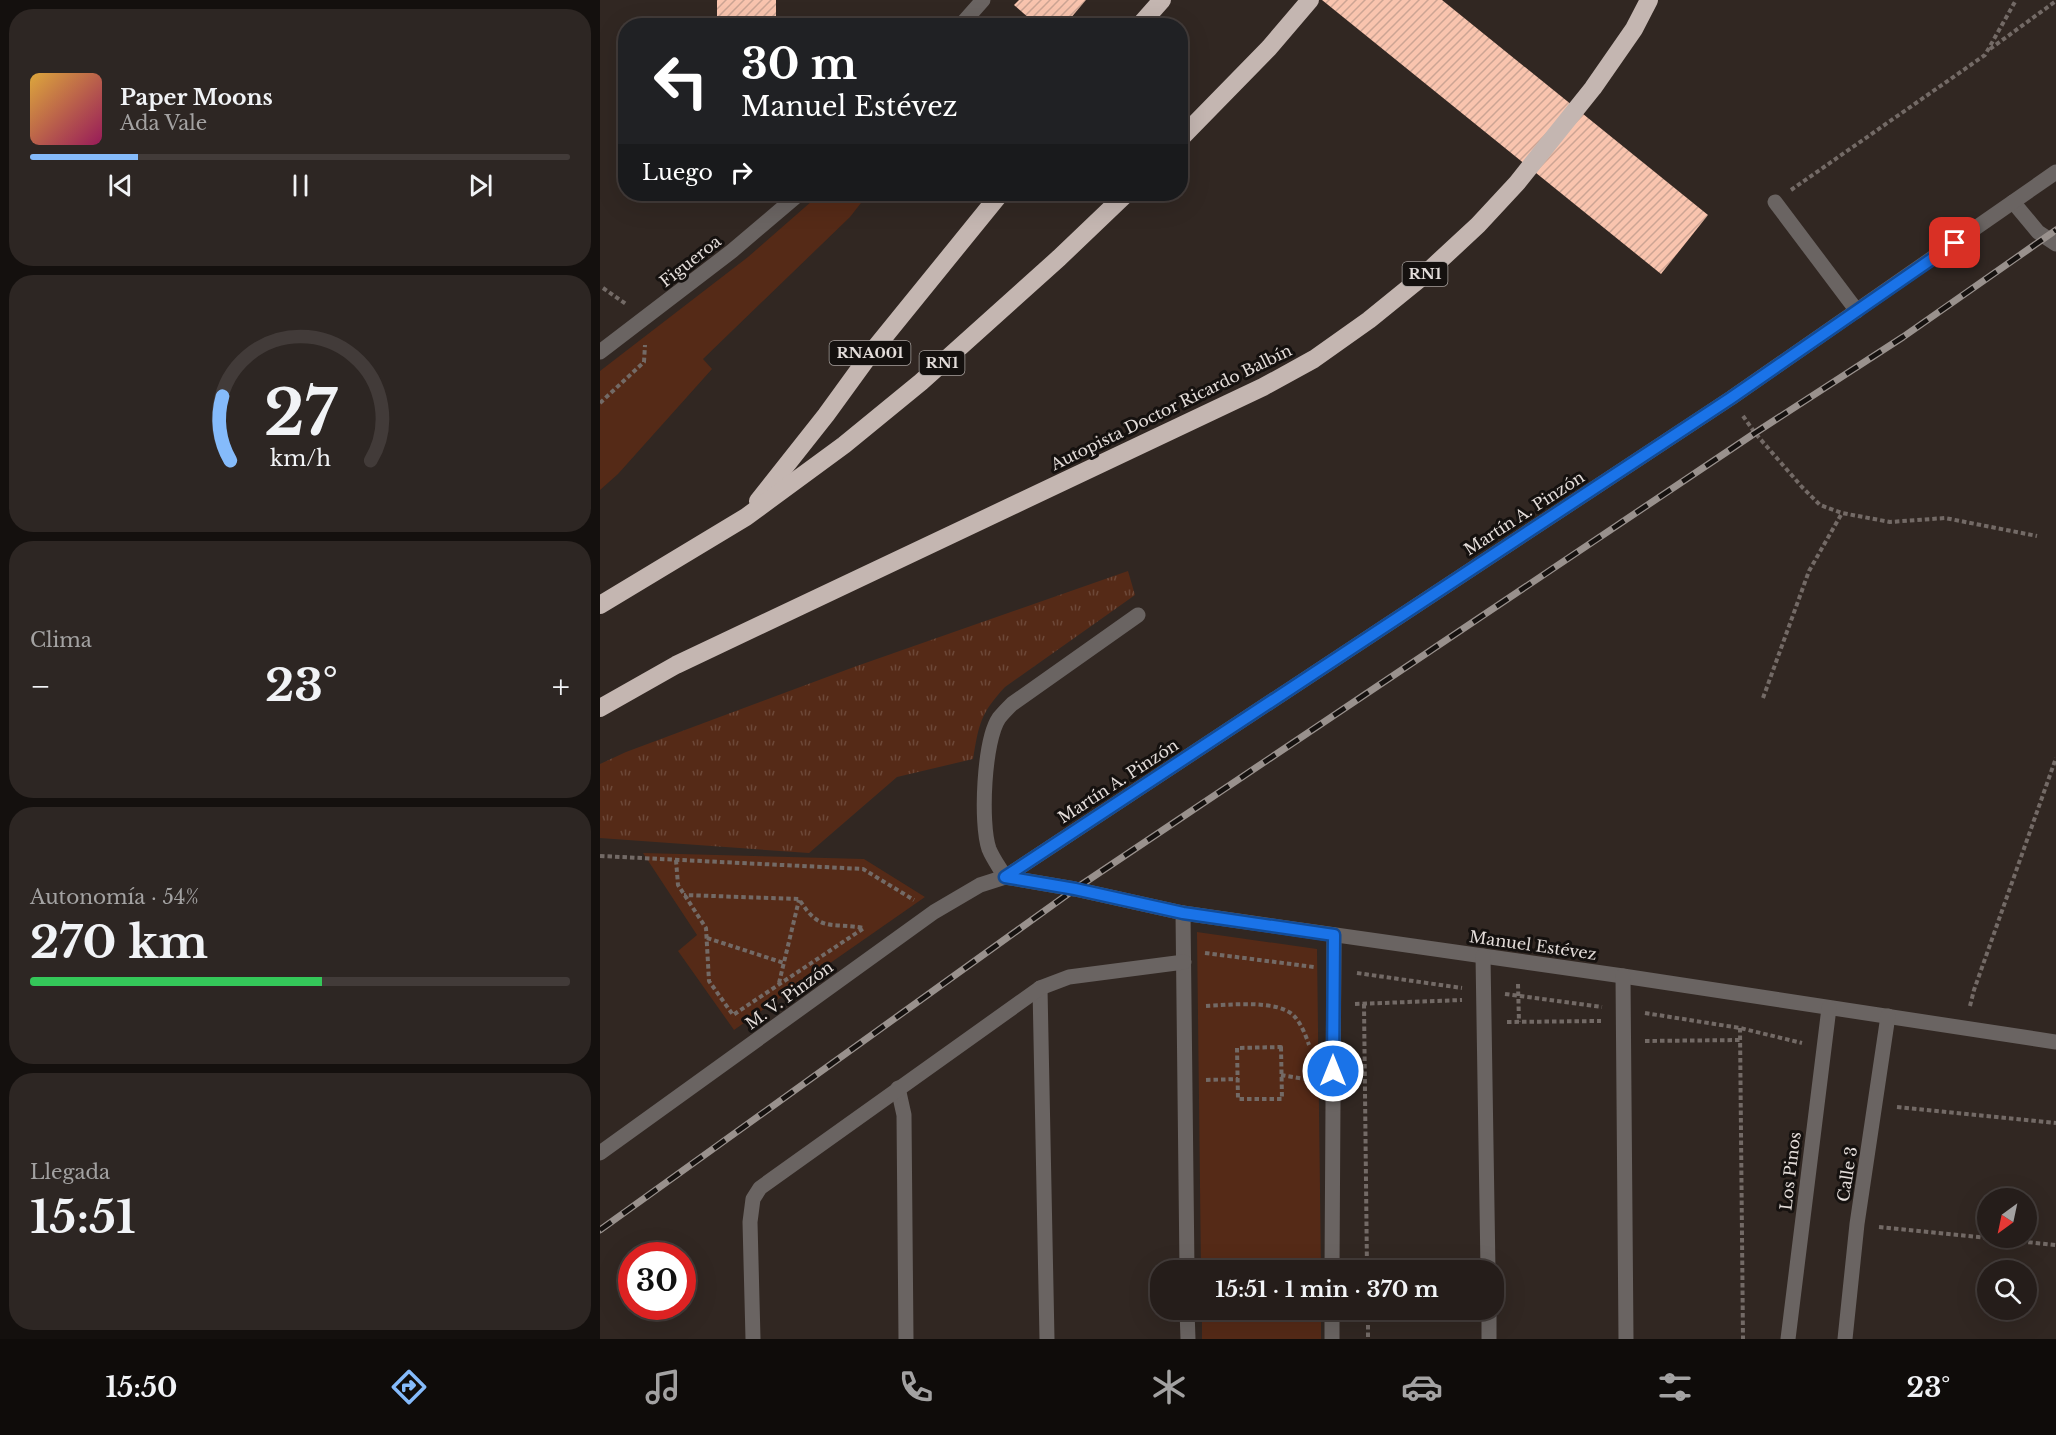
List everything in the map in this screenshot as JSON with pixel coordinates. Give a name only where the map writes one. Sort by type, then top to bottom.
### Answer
[{"type":"highway","points":[[1146,18],[1162,0]]},
{"type":"highway","points":[[1188,131],[1269,48],[1310,0]]},
{"type":"highway","name":"Autopista Doctor Ricardo Balbín","points":[[600,708],[676,665],[1263,387],[1314,359],[1369,320],[1422,277],[1478,225],[1517,183],[1593,88],[1634,29],[1649,0]]},
{"type":"highway","name":"RNA001","points":[[746,517],[826,415],[871,352],[994,201]]},
{"type":"highway","name":"RN1","points":[[600,605],[746,517],[844,445],[921,382],[1119,201]]},
{"type":"street","points":[[967,18],[983,0]]},
{"type":"street","name":"Martín A. Pinzón","points":[[1005,877],[1731,398],[2056,171]]},
{"type":"street","name":"Figueroa","points":[[600,352],[732,251],[791,201]]},
{"type":"street","points":[[1775,202],[1857,311]]},
{"type":"street","points":[[2013,202],[2038,232],[2056,244]]},
{"type":"street","points":[[1005,877],[990,850],[986,835],[984,775],[998,719],[1012,704],[1138,615]]},
{"type":"street","name":"M. V. Pinzón","points":[[600,1153],[934,912],[980,885],[1005,877]]},
{"type":"street","name":"Manuel Estévez","points":[[1005,877],[1075,889],[1183,913],[1623,976],[2056,1042]]},
{"type":"street","points":[[1183,913],[1187,1260]]},
{"type":"street","points":[[1332,1260],[1334,935]]},
{"type":"street","points":[[1483,956],[1488,1260]]},
{"type":"street","points":[[753,1339],[750,1222],[753,1199],[760,1188],[1040,988],[1069,977],[1184,962]]},
{"type":"street","points":[[1623,976],[1626,1339]]},
{"type":"street","points":[[1040,988],[1047,1339]]},
{"type":"street","name":"Los Pinos","points":[[1788,1339],[1829,1008]]},
{"type":"street","name":"Calle 3","points":[[1845,1339],[1857,1224],[1888,1016]]},
{"type":"street","points":[[898,1088],[904,1115],[906,1339]]},
{"type":"street","points":[[1187,1320],[1188,1339]]},
{"type":"street","points":[[1332,1320],[1332,1339]]},
{"type":"street","points":[[1489,1320],[1489,1339]]},
{"type":"path","points":[[1775,202],[1985,55],[2016,0]]},
{"type":"path","points":[[1987,51],[2056,1]]},
{"type":"path","points":[[1731,398],[1755,433],[1820,505],[1842,513],[1890,522],[1945,518],[2037,536]]},
{"type":"path","points":[[1763,698],[1809,571],[1842,513]]},
{"type":"path","points":[[1965,1027],[1974,990],[2056,758]]},
{"type":"path","points":[[600,856],[863,868],[934,912]]},
{"type":"path","points":[[676,860],[678,885],[706,928],[709,981],[733,1015],[864,928],[819,923],[809,915],[799,900]]},
{"type":"path","points":[[684,895],[799,900]]},
{"type":"path","points":[[778,985],[799,900]]},
{"type":"path","points":[[707,938],[784,963]]},
{"type":"path","points":[[1517,961],[1519,1022]]},
{"type":"path","points":[[1333,1005],[1483,1000]]},
{"type":"path","points":[[1364,1004],[1367,1260]]},
{"type":"path","points":[[1206,1016],[1206,1006],[1269,1005],[1293,1014],[1306,1035],[1311,1053]]},
{"type":"path","points":[[1484,1023],[1623,1020]]},
{"type":"path","points":[[1740,1028],[1743,1339]]},
{"type":"path","points":[[1623,1041],[1741,1040]]},
{"type":"path","points":[[1281,1047],[1282,1099],[1238,1099],[1238,1079],[1238,1048],[1281,1047]]},
{"type":"path","points":[[1206,1069],[1207,1092]]},
{"type":"path","points":[[1311,1071],[1311,1092]]},
{"type":"path","points":[[1281,1075],[1311,1080]]},
{"type":"path","points":[[1206,1080],[1238,1079]]},
{"type":"path","points":[[1876,1105],[2056,1123]]},
{"type":"path","points":[[1857,1224],[2056,1245]]},
{"type":"path","points":[[1368,1320],[1368,1339]]},
{"type":"green space","points":[[812,201],[863,201],[850,217],[703,359],[712,369],[618,474],[600,490],[600,371],[748,257]]},
{"type":"green space","points":[[1128,571],[1135,595],[1005,687],[997,696],[985,712],[973,759],[897,777],[809,853],[600,838],[600,764],[626,752],[854,667]]},
{"type":"green space","points":[[643,853],[864,859],[925,897],[734,1030],[678,951],[697,935]]},
{"type":"green space","points":[[1197,932],[1317,949],[1321,1260],[1201,1260]]},
{"type":"green space","points":[[1202,1320],[1321,1320],[1321,1339],[1202,1339]]},
{"type":"building","points":[[717,0],[776,0],[776,18],[717,18]]},
{"type":"building","points":[[1019,0],[1086,0],[1071,18],[1029,18],[1014,5]]},
{"type":"building","points":[[1322,0],[1442,0],[1708,215],[1661,274]]},
{"type":"railway","points":[[600,1230],[1075,889],[1755,433],[1903,337],[2056,230]]},
{"type":"route","points":[[1333,1071],[1334,935],[1183,913],[1075,889],[1005,877],[1731,398],[1955,243]]}]
